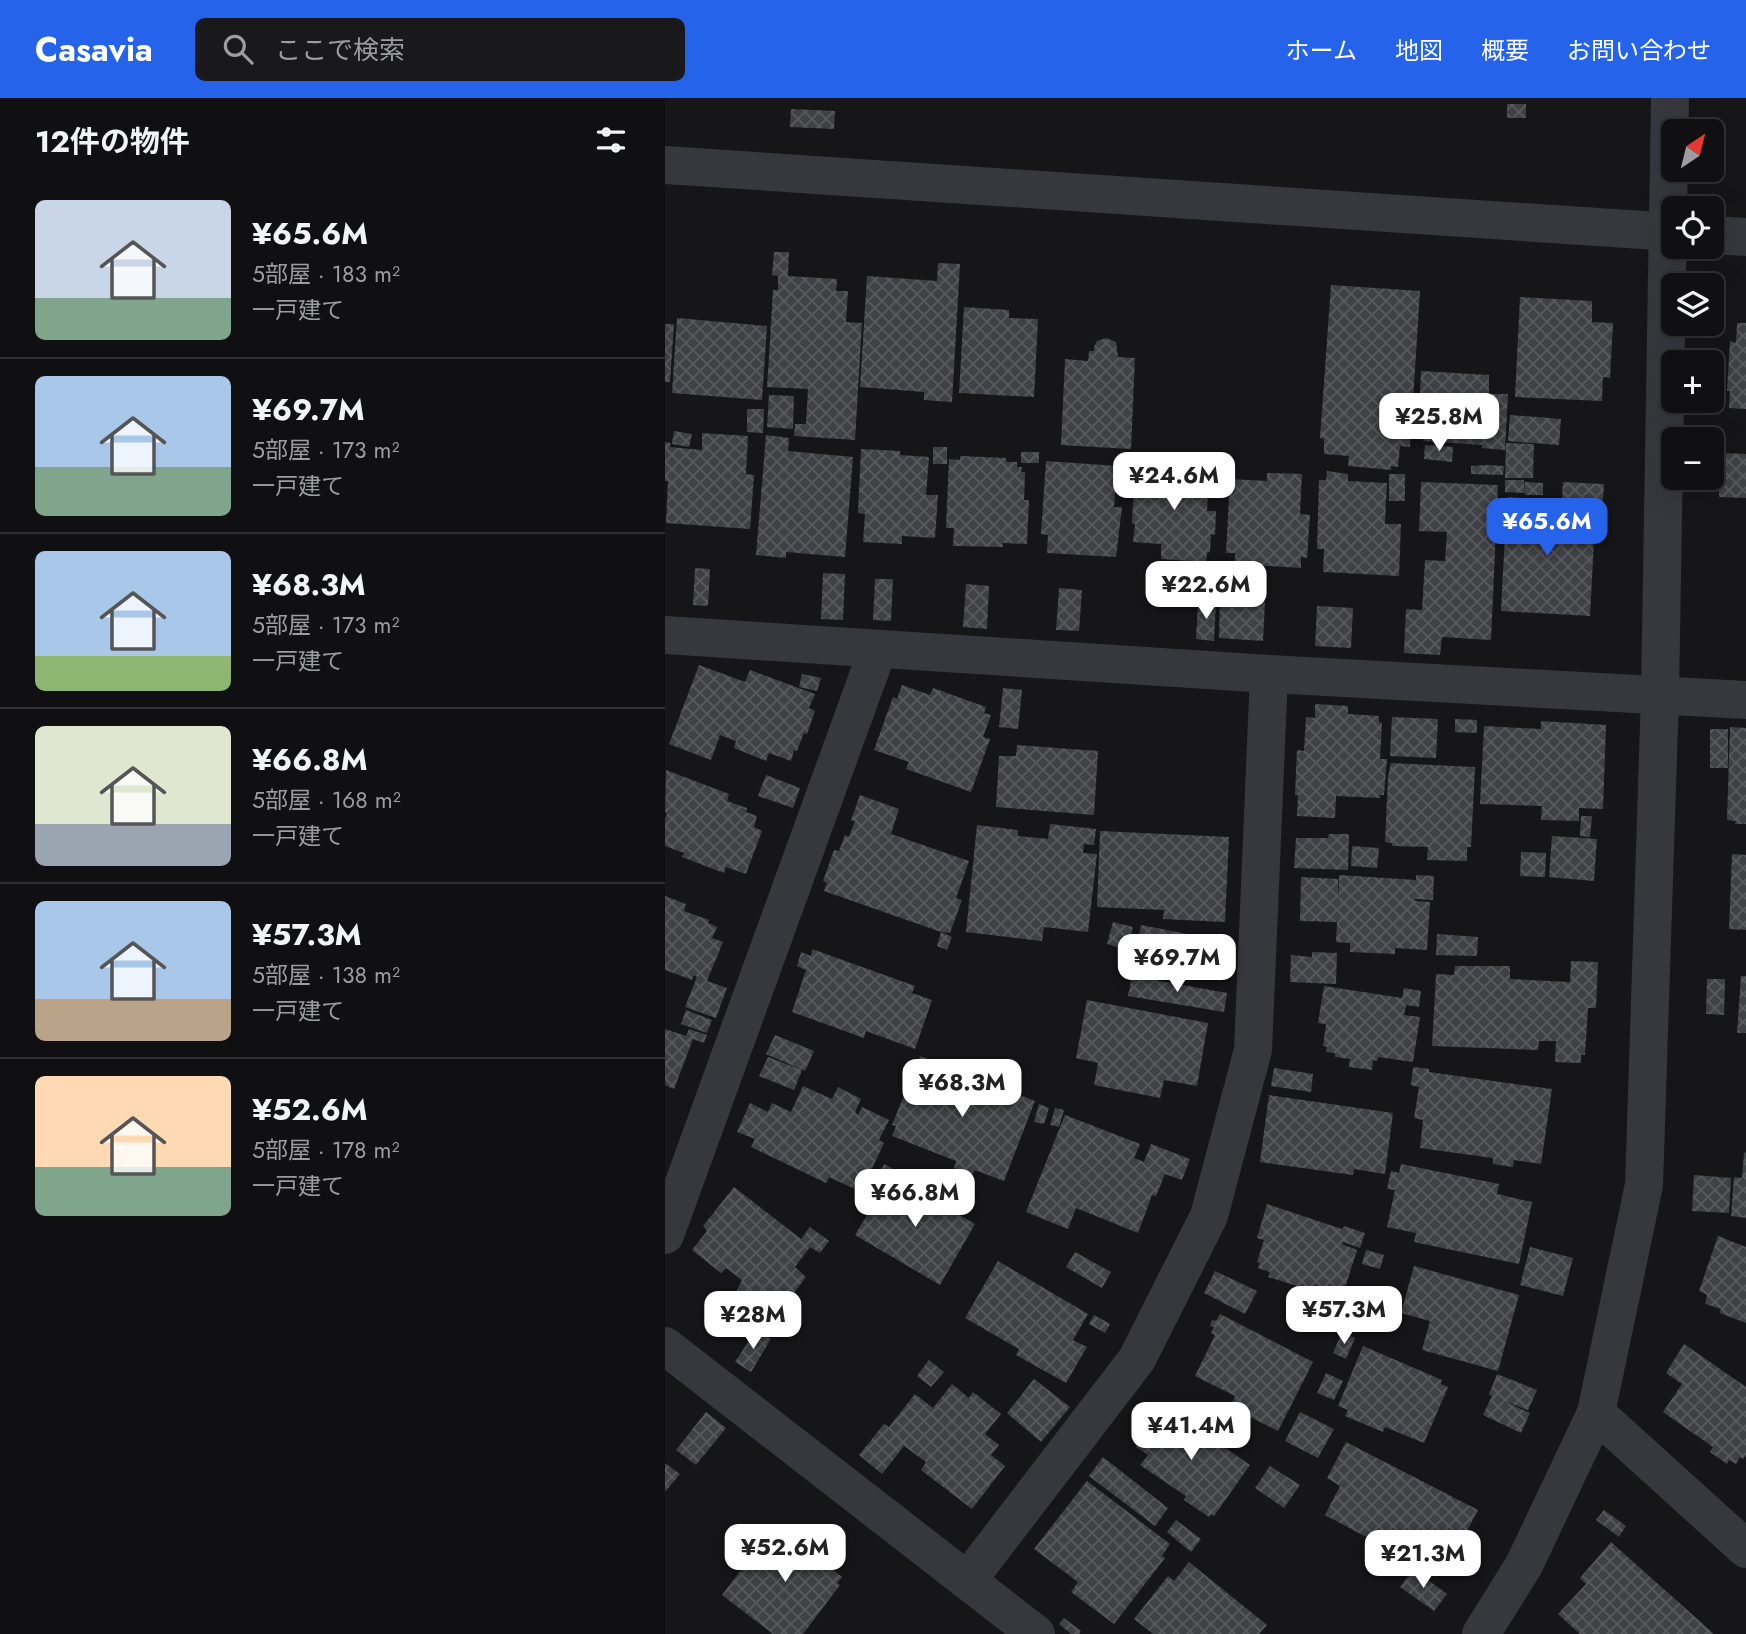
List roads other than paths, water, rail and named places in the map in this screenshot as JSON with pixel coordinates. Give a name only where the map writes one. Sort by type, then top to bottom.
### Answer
[{"type":"street","points":[[1670,98],[1670,196]]},
{"type":"street","points":[[665,165],[1661,231]]},
{"type":"street","points":[[1724,236],[1746,237]]},
{"type":"street","points":[[1481,1634],[1524,1565],[1596,1413],[1644,1185],[1660,695],[1669,259]]},
{"type":"street","points":[[665,635],[1269,674],[1746,700]]},
{"type":"street","points":[[665,1235],[878,649]]},
{"type":"street","points":[[967,1580],[1137,1359],[1209,1216],[1253,1050],[1269,674]]},
{"type":"street","points":[[665,1346],[1036,1634]]},
{"type":"street","points":[[1596,1413],[1746,1549]]}]
